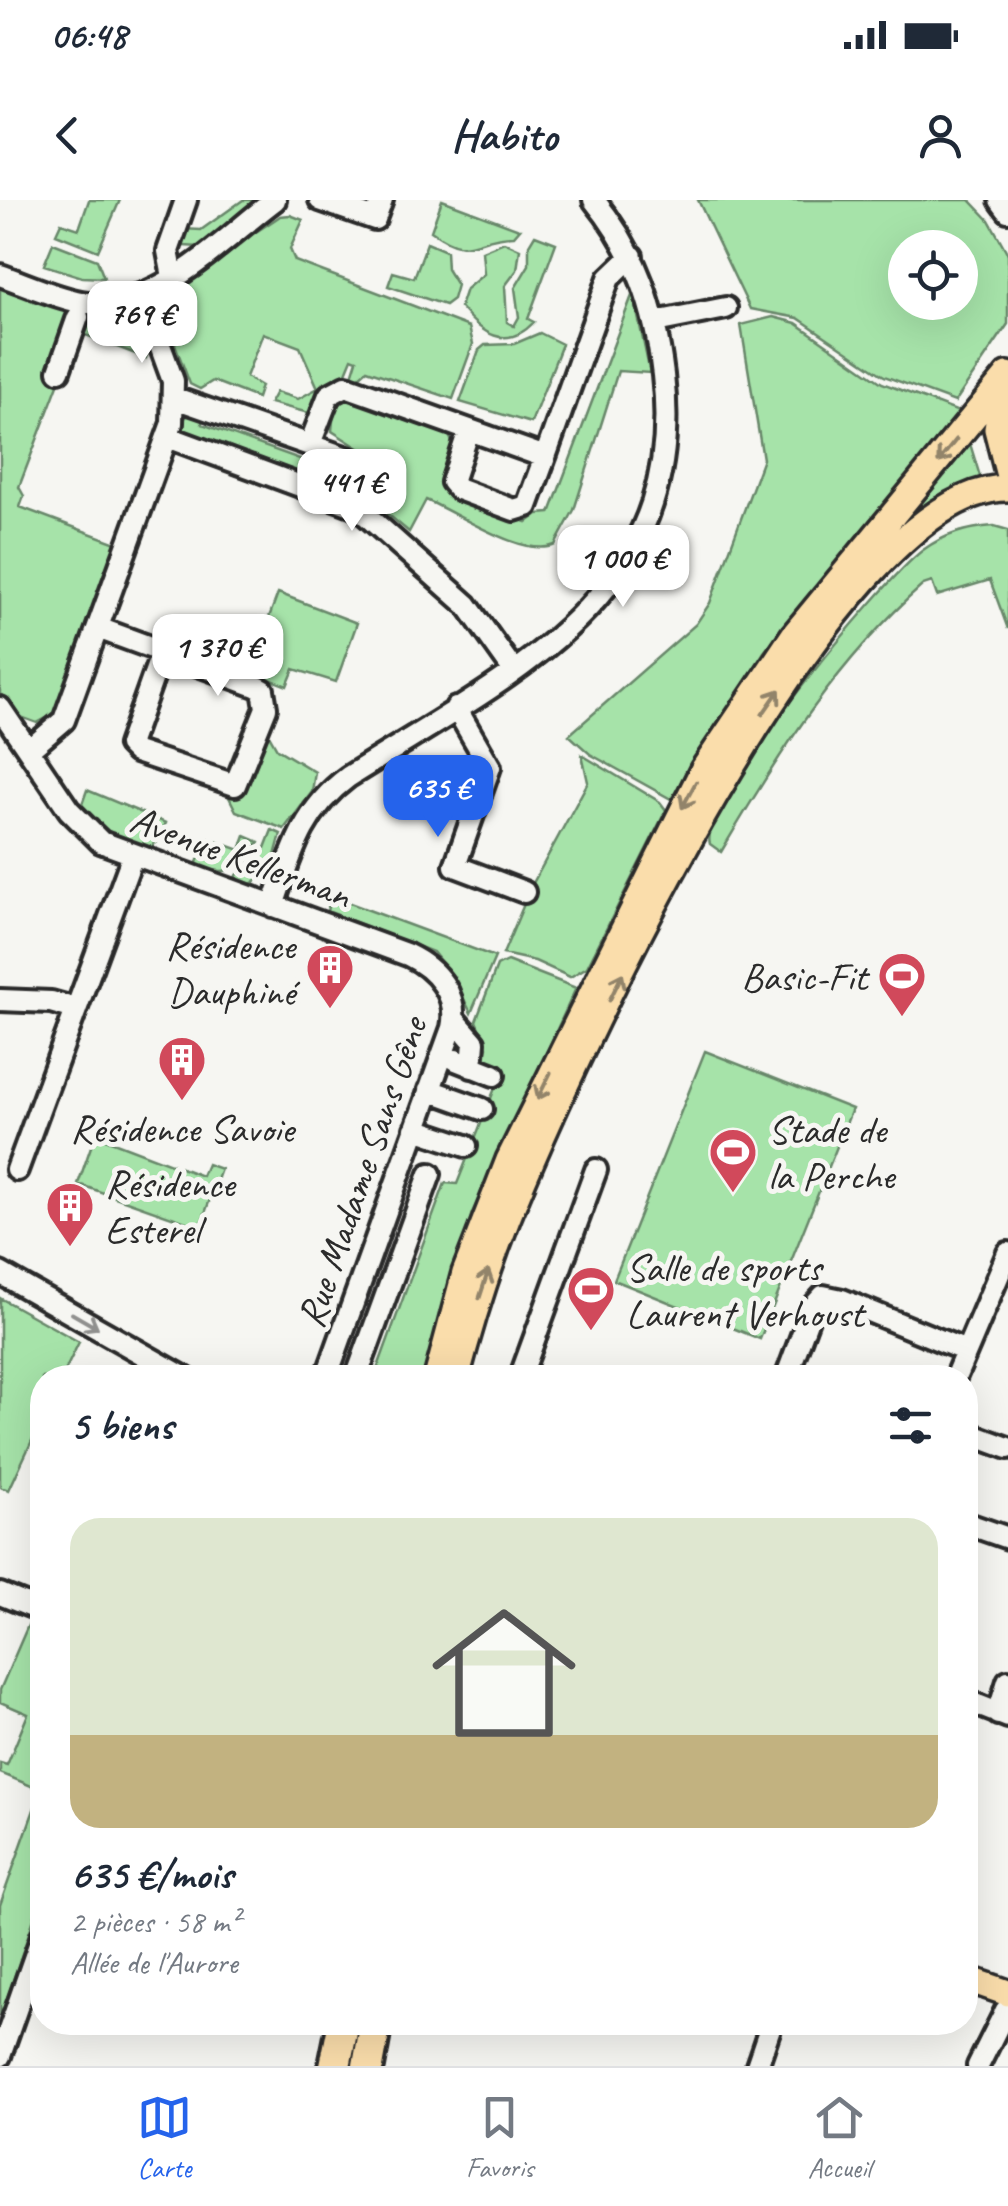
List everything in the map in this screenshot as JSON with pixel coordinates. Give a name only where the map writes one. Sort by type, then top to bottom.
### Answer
[{"type":"highway","points":[[335,2066],[341,2035]]},
{"type":"highway","points":[[368,2066],[374,2035]]},
{"type":"main road","points":[[1008,376],[997,423],[1008,472]]},
{"type":"main road","points":[[440,1365],[465,1273],[509,1160],[703,770],[784,648],[1008,376]]},
{"type":"main road","points":[[460,1365],[496,1248],[536,1152],[730,764],[787,679],[888,554],[941,510],[978,493],[1008,488]]},
{"type":"main road","points":[[978,1985],[1007,2002]]},
{"type":"street","points":[[172,276],[168,251],[186,200]]},
{"type":"street","points":[[0,275],[82,302],[116,302],[142,296],[275,200]]},
{"type":"street","points":[[320,200],[375,219],[382,200]]},
{"type":"street","points":[[273,906],[296,837],[320,802],[348,778],[558,640],[600,599],[646,524],[660,478],[667,428],[655,322],[632,256],[594,200]]},
{"type":"street","points":[[1000,200],[1008,211]]},
{"type":"street","points":[[468,430],[452,482],[458,489],[514,510],[527,506],[607,284],[616,267],[632,256]]},
{"type":"street","points":[[28,750],[64,720],[168,436],[175,398],[167,361],[142,296]]},
{"type":"street","points":[[655,322],[726,308]]},
{"type":"street","points":[[59,372],[78,317]]},
{"type":"street","points":[[310,444],[326,399],[342,387],[545,457]]},
{"type":"street","points":[[175,398],[358,464],[362,478],[353,504]]},
{"type":"street","points":[[168,436],[353,504],[468,605],[514,671]]},
{"type":"street","points":[[98,628],[260,688],[268,698],[235,784],[133,750],[129,741],[162,652]]},
{"type":"street","name":"Avenue Kellerman","points":[[0,708],[84,828],[106,845],[417,959],[432,970],[446,990]]},
{"type":"street","points":[[456,708],[490,767],[455,866],[524,892]]},
{"type":"street","points":[[17,1170],[133,855]]},
{"type":"street","name":"Rue Madame Sans Gêne","points":[[331,1365],[454,1019],[446,990]]},
{"type":"street","points":[[0,1000],[51,1002],[76,1009]]},
{"type":"street","points":[[454,1019],[474,1042],[464,1063],[494,1075]]},
{"type":"street","points":[[429,1090],[482,1109]]},
{"type":"street","points":[[415,1129],[466,1146]]},
{"type":"street","points":[[525,1365],[596,1170]]},
{"type":"street","points":[[361,1365],[430,1174]]},
{"type":"street","points":[[960,1365],[1008,1253]]},
{"type":"street","points":[[0,1272],[162,1365]]},
{"type":"street","points":[[791,1365],[815,1302],[824,1296],[966,1351]]},
{"type":"street","points":[[978,1437],[1008,1448]]},
{"type":"street","points":[[978,1528],[1008,1538]]},
{"type":"street","points":[[0,1594],[30,1607]]},
{"type":"street","points":[[978,1705],[1003,1715],[1008,1681]]},
{"type":"street","points":[[0,2056],[30,1970]]},
{"type":"street","points":[[978,2066],[1007,2002]]},
{"type":"street","points":[[757,2066],[768,2035]]},
{"type":"green space","points":[[89,200],[120,200],[98,251],[56,234],[61,223],[79,229]]},
{"type":"green space","points":[[243,200],[262,200],[200,247],[184,246],[183,229],[201,230]]},
{"type":"green space","points":[[442,200],[520,229],[514,236],[472,245],[444,240],[431,231]]},
{"type":"green space","points":[[698,200],[970,200],[989,220],[1008,254],[1008,324],[955,402],[884,376],[798,318],[750,309]]},
{"type":"green space","points":[[280,216],[303,220],[290,249],[295,261],[469,327],[473,344],[453,399],[367,370],[358,378],[352,376],[357,360],[352,358],[345,375],[324,386],[309,413],[270,403],[276,392],[298,399],[318,388],[300,347],[263,333],[246,377],[261,386],[257,398],[213,381],[200,389],[190,384],[164,315],[170,302],[213,260]]},
{"type":"green space","points":[[535,235],[556,243],[528,319],[534,322],[514,336],[494,336],[476,325],[460,307],[466,289],[484,274],[482,251],[504,242],[520,249],[517,270],[505,286],[507,322],[514,326],[519,317],[515,288],[529,265],[529,245]]},
{"type":"green space","points":[[53,243],[97,260],[104,278],[82,277],[44,265]]},
{"type":"green space","points":[[427,243],[446,251],[447,269],[457,285],[453,299],[445,305],[388,286],[393,272],[414,278]]},
{"type":"green space","points":[[0,284],[90,315],[135,318],[149,348],[146,358],[78,332],[19,487],[24,496],[20,507],[116,543],[59,711],[37,723],[18,716],[0,696]]},
{"type":"green space","points":[[633,293],[650,373],[618,371],[574,510],[555,545],[542,548],[509,540],[426,500],[409,532],[378,506],[371,456],[332,431],[334,410],[345,397],[449,435],[454,447],[442,480],[455,498],[527,522],[538,514],[550,513]]},
{"type":"green space","points":[[773,317],[796,323],[882,383],[959,412],[764,652],[671,799],[590,754],[569,735],[696,624],[710,603],[763,459],[741,325]]},
{"type":"green space","points":[[540,333],[562,344],[531,423],[460,402],[479,350],[485,345],[514,344]]},
{"type":"green space","points":[[190,412],[203,413],[202,424],[336,472],[343,464],[353,473],[350,491],[344,495],[184,434],[182,422]]},
{"type":"green space","points":[[968,437],[982,483],[942,498],[722,748]]},
{"type":"green space","points":[[994,526],[1008,530],[1008,629],[990,580],[937,596],[932,582],[923,585],[864,645],[811,710],[721,852],[710,844],[714,821],[761,741],[871,603],[931,544],[957,533]]},
{"type":"green space","points":[[278,593],[357,623],[336,682],[294,669],[287,686],[249,671]]},
{"type":"green space","points":[[265,728],[277,749],[315,772],[312,792],[284,829],[236,811],[226,791]]},
{"type":"green space","points":[[582,755],[660,802],[666,810],[587,967],[570,977],[535,961],[503,954],[532,885],[588,782]]},
{"type":"green space","points":[[87,790],[166,823],[151,850],[112,834],[81,807]]},
{"type":"green space","points":[[272,830],[281,834],[271,870],[251,884],[235,877],[265,848]]},
{"type":"green space","points":[[245,836],[259,842],[232,868],[218,871],[196,865],[207,838],[240,850]]},
{"type":"green space","points":[[331,896],[495,957],[471,1013],[453,977],[433,952],[327,911]]},
{"type":"green space","points":[[507,961],[576,988],[472,1213],[427,1365],[379,1365],[445,1183],[457,1184],[503,1068],[483,1059],[487,1047],[476,1021],[497,966]]},
{"type":"green space","name":"Stade de la Perche","points":[[705,1051],[852,1109],[760,1339],[614,1280]]},
{"type":"green space","points":[[95,1135],[202,1176],[207,1164],[221,1169],[200,1227],[78,1184]]},
{"type":"green space","points":[[0,1298],[79,1342],[68,1365],[30,1365],[30,1445],[9,1490],[0,1487]]},
{"type":"green space","points":[[29,1623],[30,1785],[0,1773],[0,1763],[7,1765],[28,1714],[0,1702],[0,1690]]},
{"type":"green space","points":[[30,1821],[30,1930],[0,2019],[0,1905]]},
{"type":"place","name":"Résidence Dauphiné","points":[[330,1010]]},
{"type":"place","name":"Basic-Fit","points":[[902,1018]]},
{"type":"place","name":"Résidence Savoie","points":[[182,1102]]},
{"type":"place","name":"Stade de la Perche","points":[[733,1194]]},
{"type":"place","name":"Résidence Esterel","points":[[70,1248]]},
{"type":"place","name":"Salle de sports Laurent Verhoust","points":[[591,1332]]}]
